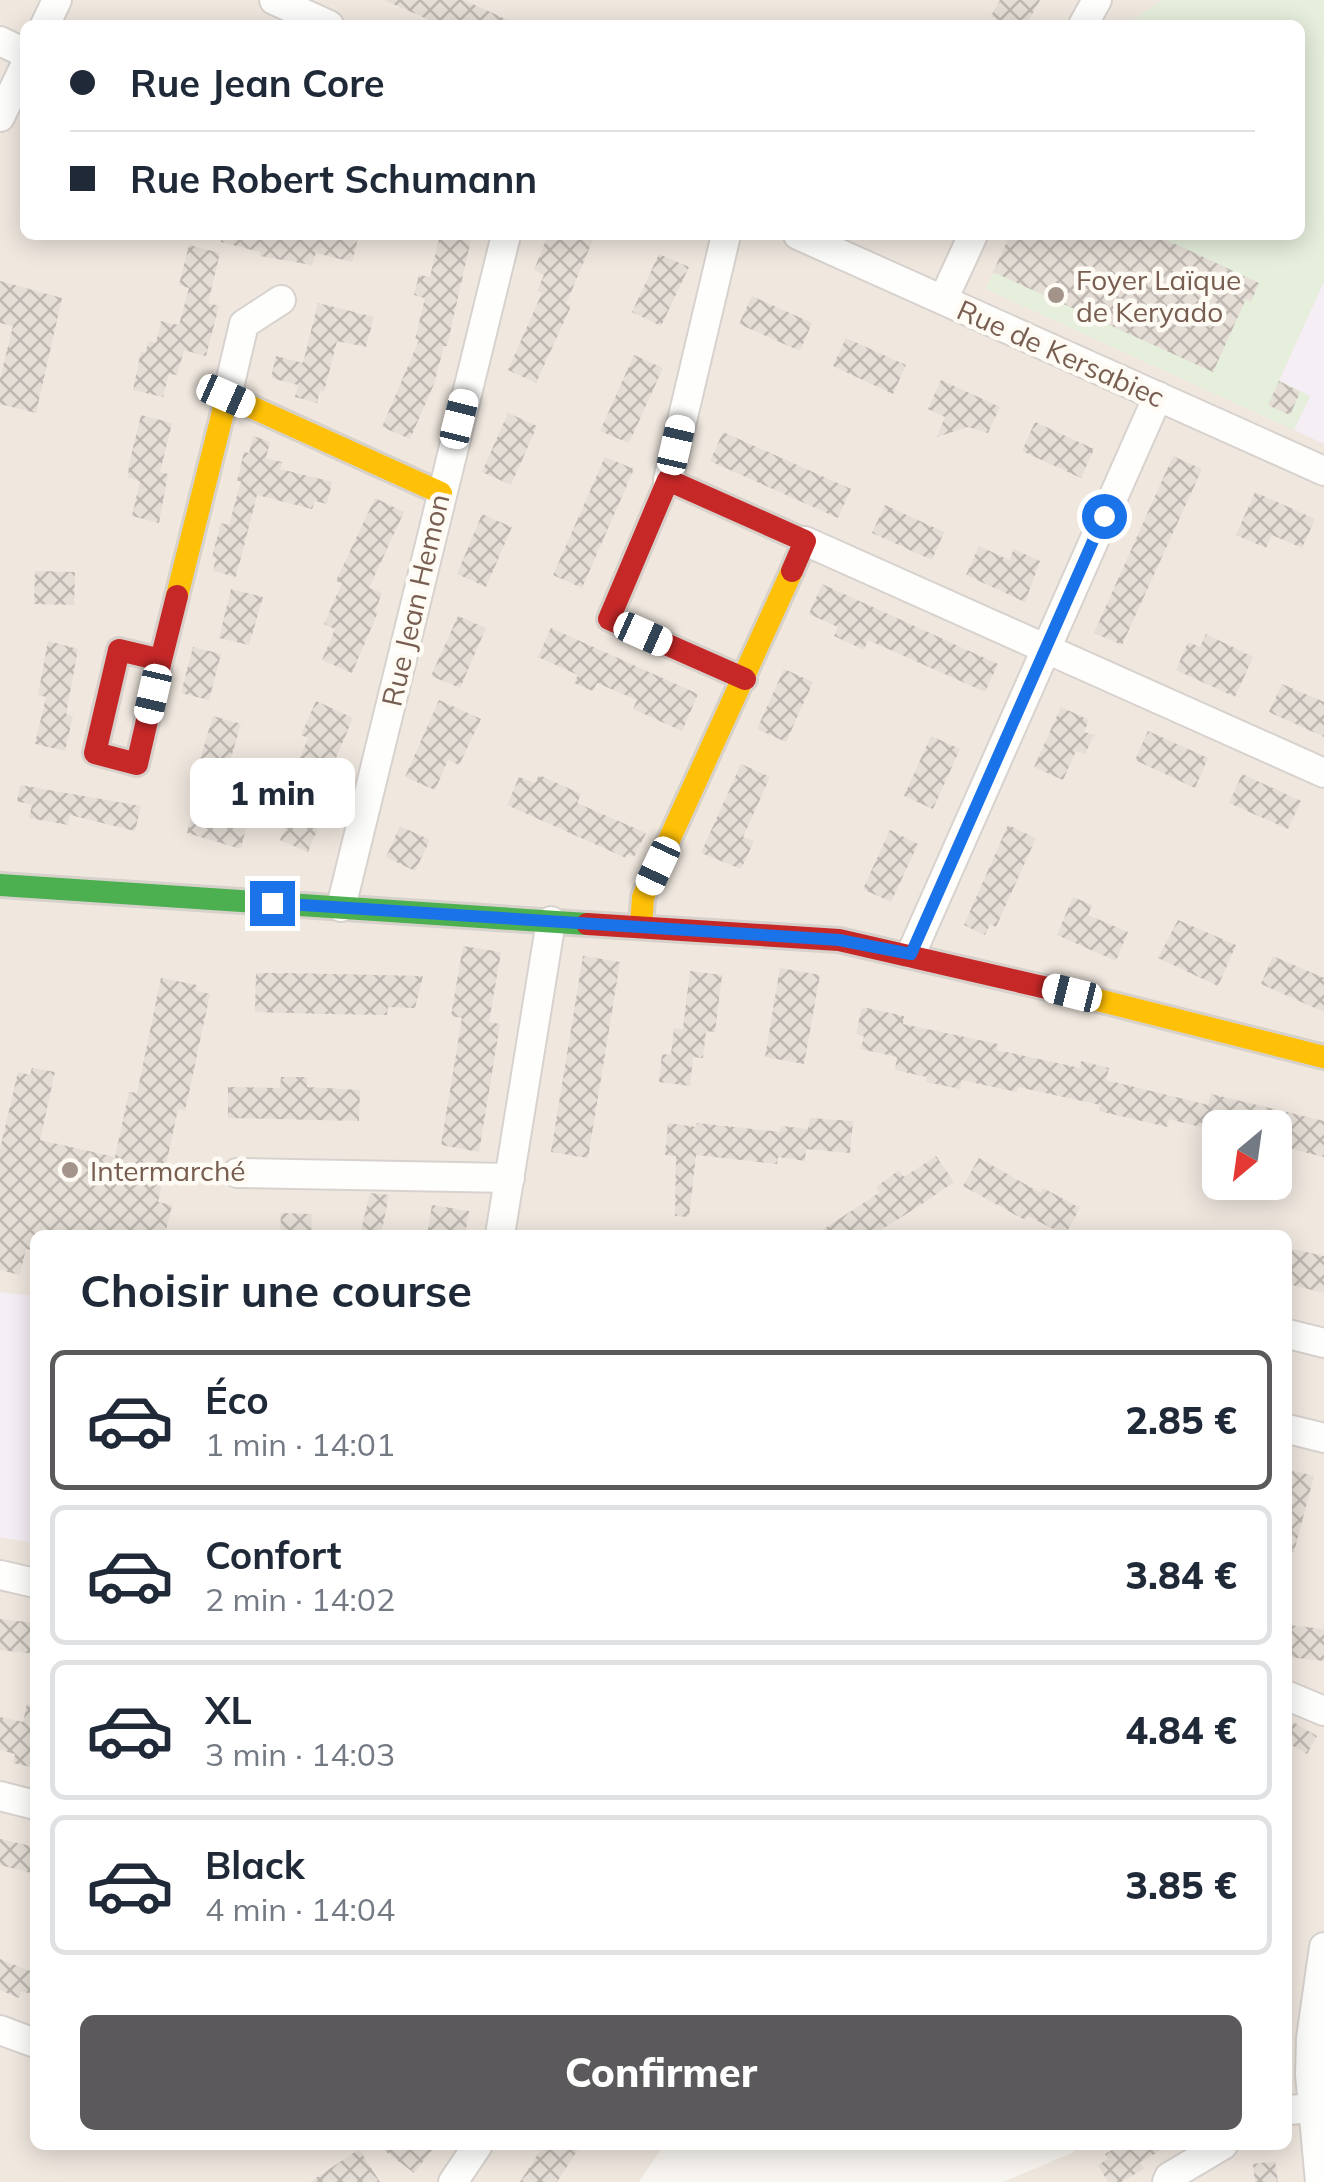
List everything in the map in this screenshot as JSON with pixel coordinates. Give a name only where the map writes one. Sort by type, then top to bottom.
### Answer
[{"type":"street","points":[[274,0],[318,20]]},
{"type":"street","points":[[0,117],[20,76]]},
{"type":"street","name":"Rue Jean Hemon","points":[[342,907],[505,240]]},
{"type":"street","points":[[725,240],[668,480],[609,619],[745,679]]},
{"type":"street","name":"Rue de Kersabiec","points":[[809,240],[1324,471]]},
{"type":"street","points":[[943,300],[970,240]]},
{"type":"street","points":[[161,660],[119,650],[95,753],[137,764],[244,324],[280,300]]},
{"type":"street","points":[[226,396],[441,493]]},
{"type":"street","points":[[911,954],[1158,396]]},
{"type":"street","points":[[668,480],[1324,774]]},
{"type":"street","points":[[640,927],[644,897],[805,541]]},
{"type":"street","points":[[0,885],[839,940],[911,954],[1324,1058]]},
{"type":"street","points":[[501,1230],[552,921]]},
{"type":"street","points":[[237,1174],[510,1178]]},
{"type":"street","points":[[1292,1335],[1324,1344]]},
{"type":"street","points":[[1292,1431],[1324,1438]]},
{"type":"street","points":[[0,1575],[30,1582]]},
{"type":"street","points":[[1292,1698],[1324,1711]]},
{"type":"street","points":[[0,1796],[30,1803]]},
{"type":"street","points":[[1320,2182],[1300,2109],[1317,2076],[1311,2038],[1324,1947]]},
{"type":"street","points":[[0,2030],[30,2041]]},
{"type":"street","points":[[453,2182],[475,2150]]},
{"type":"street","points":[[1167,2182],[1215,2150]]},
{"type":"shaded area","points":[[0,0],[1324,0],[1324,2182],[1003,2182],[1073,2150],[1292,2150],[1292,1230],[30,1230],[30,2150],[661,2150],[639,2182],[0,2182]]},
{"type":"shaded area","points":[[1324,281],[1324,444],[1294,430],[1310,396],[1279,381]]},
{"type":"shaded area","points":[[0,1292],[30,1295],[30,1542],[0,1537]]},
{"type":"green space","points":[[1163,0],[1324,0],[1324,281],[1279,380],[1310,396],[1294,430],[986,289],[1008,240],[1305,240],[1305,20],[1133,20]]},
{"type":"building","points":[[384,0],[464,0],[508,20],[430,20]]},
{"type":"building","points":[[1000,0],[1040,0],[1029,20],[998,20],[991,16]]},
{"type":"building","points":[[358,240],[352,262],[316,253],[312,265],[260,256],[260,252],[221,242]]},
{"type":"building","points":[[439,240],[471,240],[447,346],[410,439],[382,427],[419,340],[415,339],[425,298],[414,295],[419,275],[430,277]]},
{"type":"building","points":[[546,240],[593,240],[566,304],[571,306],[536,383],[508,370],[542,293],[537,291],[544,275],[534,270]]},
{"type":"building","points":[[1008,240],[1167,240],[1259,283],[1251,302],[1246,299],[1213,372],[993,272]]},
{"type":"building","points":[[189,245],[220,253],[208,303],[219,306],[206,356],[184,350],[177,375],[169,374],[163,397],[133,390],[141,351],[145,353],[149,341],[156,343],[161,321],[179,325],[189,288],[179,285]]},
{"type":"building","points":[[659,254],[689,267],[661,326],[632,312]]},
{"type":"building","points":[[0,281],[62,298],[36,413],[0,404],[0,379],[13,326],[0,323]]},
{"type":"building","points":[[752,296],[812,323],[800,351],[739,324]]},
{"type":"building","points":[[318,303],[374,317],[366,347],[337,341],[324,392],[320,390],[317,403],[295,397],[298,385],[271,378],[276,356],[303,363]]},
{"type":"building","points":[[846,338],[906,365],[893,394],[833,366]]},
{"type":"building","points":[[634,355],[663,368],[629,443],[600,431]]},
{"type":"building","points":[[941,380],[1000,407],[988,433],[968,427],[937,437],[945,417],[928,409]]},
{"type":"building","points":[[1279,381],[1300,392],[1290,415],[1268,405]]},
{"type":"building","points":[[508,413],[537,426],[511,485],[482,472]]},
{"type":"building","points":[[141,415],[172,423],[160,472],[168,474],[159,523],[132,516],[140,481],[128,478],[129,464]]},
{"type":"building","points":[[1035,422],[1094,449],[1081,478],[1022,451]]},
{"type":"building","points":[[723,432],[851,489],[838,518],[710,461]]},
{"type":"building","points":[[253,436],[270,442],[266,458],[282,462],[280,469],[332,482],[327,504],[315,501],[312,509],[257,495],[236,577],[213,571],[216,558],[212,557],[221,523],[229,525],[244,452],[249,453]]},
{"type":"building","points":[[1173,456],[1202,469],[1122,645],[1094,633]]},
{"type":"building","points":[[605,457],[634,469],[582,588],[553,575]]},
{"type":"building","points":[[1255,492],[1315,519],[1302,548],[1272,535],[1266,548],[1236,535]]},
{"type":"building","points":[[375,498],[404,512],[369,588],[382,593],[352,673],[322,660],[335,629],[324,624],[342,583],[336,581]]},
{"type":"building","points":[[885,505],[944,532],[932,560],[872,533]]},
{"type":"building","points":[[482,514],[512,527],[486,587],[457,574]]},
{"type":"building","points":[[979,546],[1009,560],[1014,549],[1040,561],[1025,602],[966,575]]},
{"type":"building","points":[[35,571],[75,572],[74,605],[34,604]]},
{"type":"building","points":[[822,584],[998,664],[985,692],[868,640],[864,650],[834,636],[838,627],[809,614]]},
{"type":"building","points":[[231,589],[263,597],[249,645],[219,638]]},
{"type":"building","points":[[458,616],[486,628],[460,688],[431,676]]},
{"type":"building","points":[[551,628],[698,694],[682,731],[633,709],[637,700],[597,683],[593,691],[574,683],[578,675],[538,657]]},
{"type":"building","points":[[1206,634],[1253,657],[1235,697],[1176,670],[1188,642],[1200,647]]},
{"type":"building","points":[[48,641],[78,649],[66,714],[73,716],[65,751],[35,744],[46,697],[38,695]]},
{"type":"building","points":[[193,647],[221,654],[209,700],[181,693]]},
{"type":"building","points":[[784,669],[813,682],[786,742],[757,729]]},
{"type":"building","points":[[1282,684],[1324,702],[1324,737],[1269,712]]},
{"type":"building","points":[[439,700],[481,719],[459,765],[448,760],[435,790],[405,777]]},
{"type":"building","points":[[316,701],[353,718],[315,807],[325,811],[308,852],[280,840],[298,799],[289,795],[293,784],[290,782],[308,738],[301,735]]},
{"type":"building","points":[[1061,707],[1089,720],[1084,732],[1094,735],[1085,754],[1076,751],[1063,780],[1034,767]]},
{"type":"building","points":[[213,716],[241,724],[227,771],[199,763]]},
{"type":"building","points":[[1148,731],[1208,758],[1195,788],[1135,760]]},
{"type":"building","points":[[931,736],[960,749],[933,809],[904,796]]},
{"type":"building","points":[[741,764],[770,777],[743,837],[754,841],[741,869],[701,853]]},
{"type":"building","points":[[1242,774],[1301,801],[1288,829],[1229,803]]},
{"type":"building","points":[[539,775],[581,794],[577,803],[646,833],[634,857],[627,854],[626,858],[507,805],[519,777],[535,783]]},
{"type":"building","points":[[20,785],[141,806],[135,831],[70,815],[68,825],[29,818],[32,805],[17,801]]},
{"type":"building","points":[[194,804],[248,818],[241,849],[187,833]]},
{"type":"building","points":[[1008,825],[1036,838],[996,927],[990,924],[985,935],[964,925]]},
{"type":"building","points":[[400,826],[430,840],[415,871],[386,857]]},
{"type":"building","points":[[890,830],[918,844],[891,902],[863,889]]},
{"type":"building","points":[[1073,897],[1092,905],[1088,915],[1128,932],[1116,961],[1057,935]]},
{"type":"building","points":[[1178,920],[1236,945],[1218,986],[1158,958]]},
{"type":"building","points":[[463,946],[501,952],[489,1022],[500,1024],[479,1152],[441,1145],[462,1018],[451,1016]]},
{"type":"building","points":[[583,956],[620,962],[588,1158],[551,1152]]},
{"type":"building","points":[[1273,956],[1324,978],[1324,1012],[1261,984]]},
{"type":"building","points":[[780,968],[820,975],[804,1064],[765,1057]]},
{"type":"building","points":[[690,971],[722,975],[715,1032],[706,1031],[703,1058],[693,1057],[690,1086],[659,1082],[662,1054],[671,1055],[674,1028],[683,1029]]},
{"type":"building","points":[[256,973],[423,976],[415,1008],[388,1007],[387,1015],[327,1014],[255,1012]]},
{"type":"building","points":[[161,978],[197,985],[196,991],[210,994],[185,1111],[178,1109],[158,1202],[172,1205],[166,1230],[30,1230],[30,1250],[26,1249],[20,1275],[0,1270],[0,1149],[18,1072],[30,1075],[32,1068],[55,1072],[40,1140],[115,1157],[129,1092],[137,1093]]},
{"type":"building","points":[[862,1007],[904,1016],[903,1024],[998,1044],[997,1050],[1080,1068],[1081,1061],[1109,1068],[1106,1080],[1208,1105],[1211,1094],[1278,1110],[1202,1110],[1202,1127],[1169,1119],[1167,1127],[1099,1111],[1100,1105],[1018,1087],[1017,1092],[961,1080],[960,1089],[926,1082],[927,1077],[895,1070],[897,1057],[861,1049],[864,1036],[856,1034]]},
{"type":"building","points":[[281,1077],[307,1077],[307,1087],[360,1090],[359,1121],[228,1118],[228,1087],[280,1088]]},
{"type":"building","points":[[1292,1113],[1324,1121],[1324,1157],[1292,1149]]},
{"type":"building","points":[[810,1118],[853,1121],[850,1153],[806,1149],[805,1161],[778,1157],[777,1164],[696,1155],[689,1217],[675,1216],[676,1156],[665,1155],[668,1123],[780,1132],[781,1126],[808,1129]]},
{"type":"building","points":[[936,1156],[954,1182],[881,1230],[823,1230],[880,1192],[876,1187],[899,1170],[904,1177]]},
{"type":"building","points":[[979,1158],[1041,1193],[1043,1188],[1080,1208],[1068,1230],[1055,1230],[1028,1216],[1025,1220],[963,1186]]},
{"type":"building","points":[[370,1193],[389,1195],[382,1230],[361,1230]]},
{"type":"building","points":[[432,1205],[469,1211],[466,1230],[428,1230]]},
{"type":"building","points":[[281,1213],[312,1214],[311,1230],[280,1230]]},
{"type":"building","points":[[1292,1249],[1324,1256],[1324,1293],[1292,1285]]},
{"type":"building","points":[[1292,1470],[1314,1476],[1292,1552]]},
{"type":"building","points":[[0,1619],[30,1622],[30,1653],[0,1650]]},
{"type":"building","points":[[1292,1625],[1324,1629],[1324,1661],[1292,1657]]},
{"type":"building","points":[[30,1704],[30,1767],[13,1763],[15,1754],[0,1750],[0,1717],[23,1722]]},
{"type":"building","points":[[1292,1721],[1317,1736],[1307,1754],[1292,1745]]},
{"type":"building","points":[[0,1839],[30,1846],[30,1873],[0,1865]]},
{"type":"building","points":[[0,1959],[30,1971],[30,1994],[21,1991],[19,1998],[0,1990]]},
{"type":"building","points":[[360,2150],[380,2182],[310,2182]]},
{"type":"building","points":[[384,2150],[432,2150],[414,2173]]},
{"type":"building","points":[[541,2150],[578,2150],[557,2182],[520,2182]]},
{"type":"building","points":[[1112,2150],[1162,2150],[1140,2162],[1144,2169],[1121,2182],[1108,2182],[1098,2165],[1108,2159],[1105,2154]]},
{"type":"building","points":[[1275,2161],[1278,2182],[1255,2182],[1253,2164]]},
{"type":"traffic: fast","points":[[0,885],[587,924]]},
{"type":"traffic: slow","points":[[177,596],[227,396],[441,493]]},
{"type":"traffic: slow","points":[[641,927],[643,897],[792,571]]},
{"type":"traffic: slow","points":[[1086,997],[1324,1057]]},
{"type":"traffic: jam","points":[[745,679],[609,619],[668,480],[805,541],[792,571]]},
{"type":"traffic: jam","points":[[161,660],[137,764],[95,753],[119,650],[161,660],[177,596]]},
{"type":"traffic: jam","points":[[587,924],[839,940],[1086,997]]},
{"type":"place","name":"Foyer Laïque de Keryado","points":[[1056,295]]},
{"type":"place","name":"Intermarché","points":[[70,1170]]},
{"type":"route","points":[[272,903],[839,940],[911,954],[1104,516]]}]
